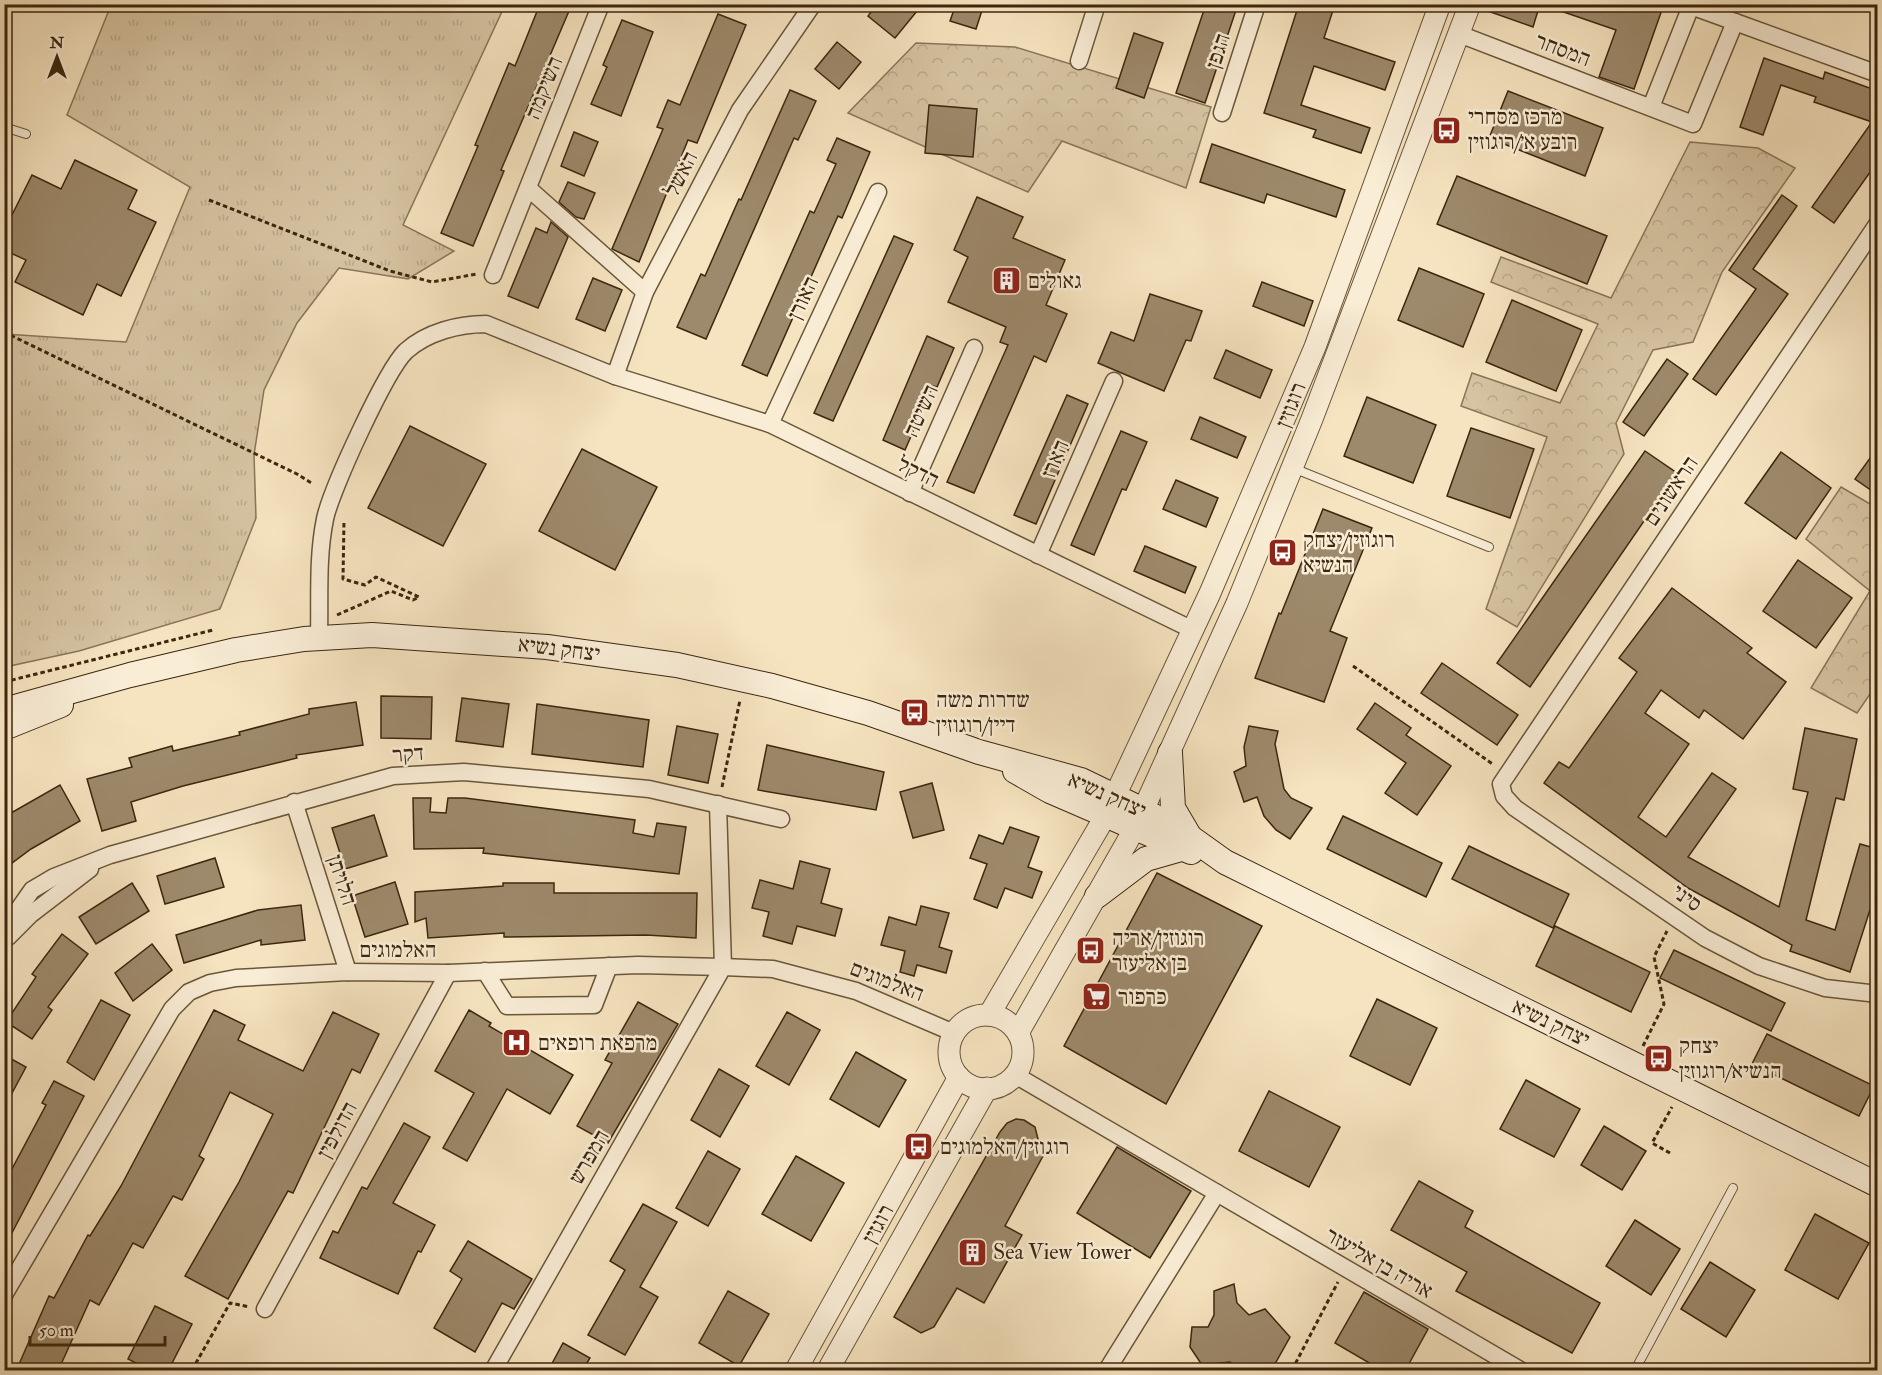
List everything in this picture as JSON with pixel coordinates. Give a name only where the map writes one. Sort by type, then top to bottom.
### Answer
[{"type":"main road","name":"יצחק נשיא","points":[[4,710],[129,675],[319,630],[547,647],[677,665],[744,680],[868,713],[979,752],[1050,791],[1111,805],[1878,1185]]},
{"type":"main road","name":"יצחק נשיא","points":[[4,728],[129,675]]},
{"type":"main road","points":[[1097,896],[1146,859],[1185,843],[1173,808],[1170,753]]},
{"type":"street","name":"השיקמה","points":[[493,274],[601,4]]},
{"type":"street","name":"האשל","points":[[615,376],[645,292],[740,110],[813,4]]},
{"type":"street","points":[[1079,61],[1097,4]]},
{"type":"street","name":"הגפן","points":[[1222,112],[1257,4]]},
{"type":"street","name":"רוגוזין","points":[[1111,805],[1193,630],[1290,410],[1351,253],[1440,4]]},
{"type":"street","name":"רוגוזין","points":[[1170,753],[1293,468],[1470,4]]},
{"type":"street","points":[[1651,107],[1691,6],[1878,74]]},
{"type":"street","name":"המסחר","points":[[1460,34],[1694,124],[1736,22]]},
{"type":"street","points":[[528,188],[645,292]]},
{"type":"street","name":"האורן","points":[[770,424],[878,192]]},
{"type":"street","name":"הראשונים","points":[[1505,779],[1878,223]]},
{"type":"street","name":"הדקל","points":[[319,630],[322,536],[331,498],[396,363],[406,351],[422,339],[456,327],[486,324],[615,376],[770,424],[1193,630]]},
{"type":"street","name":"השיטה","points":[[910,493],[974,348]]},
{"type":"street","name":"הארז","points":[[1038,555],[1113,381]]},
{"type":"street","points":[[1018,1033],[1139,819],[1170,753]]},
{"type":"street","name":"דקר","points":[[4,930],[32,890],[54,877],[110,855],[393,776],[464,772],[649,789],[781,819]]},
{"type":"street","name":"סיני","points":[[1505,779],[1504,796],[1515,808],[1705,938],[1758,966],[1825,988],[1877,993]]},
{"type":"street","name":"הלויתן","points":[[294,802],[348,972]]},
{"type":"street","points":[[718,804],[723,966]]},
{"type":"street","points":[[989,1015],[1111,805]]},
{"type":"street","name":"דקר","points":[[4,941],[30,915],[110,855]]},
{"type":"street","points":[[485,971],[507,1005],[594,1005],[609,966]]},
{"type":"street","name":"האלמוגים","points":[[4,1295],[172,1008],[189,992],[210,983],[236,978],[348,972],[448,972],[609,966],[723,966],[773,969],[856,991],[954,1033]]},
{"type":"street","name":"המפרש","points":[[494,1370],[723,966]]},
{"type":"street","name":"הדולפין","points":[[265,1309],[448,972]]},
{"type":"street","points":[[989,1015],[1010,1024],[1018,1033],[1023,1054],[1015,1075],[998,1087],[987,1088],[977,1087],[959,1077],[949,1056],[954,1033],[969,1019],[989,1015]]},
{"type":"street","name":"אריה בן אליעזר","points":[[1015,1075],[1520,1371]]},
{"type":"street","name":"רוגזין","points":[[796,1371],[959,1077]]},
{"type":"street","name":"רוגזין","points":[[828,1371],[987,1088]]},
{"type":"street","points":[[1107,1371],[1217,1193]]},
{"type":"lane","points":[[4,127],[26,134]]},
{"type":"lane","points":[[1293,468],[1489,547]]},
{"type":"lane","points":[[1635,1371],[1733,1188]]},
{"type":"path","points":[[209,200],[390,271],[432,282],[478,274],[493,274]]},
{"type":"path","points":[[4,332],[297,474],[313,484]]},
{"type":"path","points":[[319,630],[391,591],[413,600],[419,597],[375,577],[365,585],[343,579],[344,516]]},
{"type":"path","points":[[4,682],[213,630]]},
{"type":"path","points":[[1353,666],[1505,779]]},
{"type":"path","points":[[718,804],[744,680]]},
{"type":"path","points":[[1634,1064],[1664,1004],[1655,973],[1654,957],[1674,917]]},
{"type":"path","points":[[1665,1121],[1652,1143],[1670,1153]]},
{"type":"path","points":[[1292,1371],[1345,1270]]},
{"type":"path","points":[[192,1371],[230,1303],[265,1309]]},
{"type":"green space","points":[[111,5],[505,5],[403,225],[454,251],[408,279],[339,268],[297,323],[264,390],[254,455],[256,518],[220,609],[79,651],[5,667],[5,334],[126,342],[190,187],[67,115]]},
{"type":"green space","points":[[916,43],[1015,47],[1211,107],[1186,188],[1062,141],[1028,192],[848,113]]},
{"type":"green space","points":[[1690,142],[1758,148],[1795,168],[1722,272],[1693,342],[1653,350],[1616,423],[1624,454],[1517,627],[1486,609],[1547,437],[1461,406],[1472,373],[1560,403],[1598,324],[1491,282],[1501,257],[1611,298]]},
{"type":"green space","points":[[1841,487],[1877,508],[1877,684],[1857,713],[1811,688],[1870,591],[1806,539]]},
{"type":"building","points":[[540,4],[572,4],[501,170],[504,171],[473,246],[441,233],[478,146],[475,145],[509,63],[515,66]]},
{"type":"building","points":[[877,4],[909,4],[917,11],[895,38],[868,16]]},
{"type":"building","points":[[956,4],[984,4],[976,29],[950,21]]},
{"type":"building","points":[[1206,4],[1238,4],[1205,103],[1176,93]]},
{"type":"building","points":[[1299,4],[1335,4],[1324,38],[1395,62],[1385,90],[1314,66],[1301,105],[1370,128],[1361,153],[1313,137],[1316,130],[1264,113]]},
{"type":"building","points":[[1482,4],[1540,4],[1533,27],[1482,9]]},
{"type":"building","points":[[1549,4],[1664,4],[1634,89],[1599,77],[1616,30],[1549,7]]},
{"type":"building","points":[[718,14],[746,25],[697,143],[688,140],[639,262],[612,249],[663,129],[657,127],[668,100],[680,105]]},
{"type":"building","points":[[622,20],[653,32],[621,116],[591,104],[607,67],[603,65]]},
{"type":"building","points":[[1134,33],[1163,43],[1144,98],[1116,88]]},
{"type":"building","points":[[837,42],[861,62],[839,89],[815,69]]},
{"type":"building","points":[[1764,58],[1823,79],[1825,72],[1878,91],[1878,161],[1834,223],[1812,207],[1872,122],[1814,102],[1816,97],[1781,85],[1763,135],[1740,127]]},
{"type":"building","points":[[790,90],[816,101],[798,140],[794,138],[706,339],[677,327],[701,274],[705,276]]},
{"type":"building","points":[[1508,91],[1603,128],[1585,176],[1489,138]]},
{"type":"building","points":[[929,105],[977,109],[973,157],[925,153]]},
{"type":"building","points":[[574,132],[598,142],[584,176],[561,166]]},
{"type":"building","points":[[837,138],[870,152],[842,218],[838,216],[767,376],[742,365],[810,211],[814,213],[836,164],[827,160]]},
{"type":"building","points":[[1212,144],[1345,190],[1336,217],[1267,194],[1264,203],[1200,182]]},
{"type":"building","points":[[75,160],[137,190],[128,209],[156,222],[121,296],[97,284],[83,315],[15,282],[26,260],[4,250],[4,231],[32,175],[61,189]]},
{"type":"building","points":[[1457,176],[1607,236],[1587,284],[1437,224]]},
{"type":"building","points":[[568,182],[595,193],[584,219],[576,217],[559,202]]},
{"type":"building","points":[[1782,195],[1797,206],[1753,269],[1788,294],[1716,395],[1693,379],[1756,289],[1729,270]]},
{"type":"building","name":"גאולים","points":[[977,197],[1023,217],[1013,238],[1065,260],[1046,305],[1067,314],[1046,362],[1034,356],[974,493],[947,482],[1008,345],[1000,342],[1006,327],[948,302],[968,257],[954,250]]},
{"type":"building","points":[[551,222],[568,237],[538,308],[508,296],[536,228],[547,233]]},
{"type":"building","points":[[894,236],[913,244],[833,421],[814,413]]},
{"type":"building","points":[[1419,268],[1484,294],[1463,347],[1398,320]]},
{"type":"building","points":[[593,278],[622,290],[605,331],[576,319]]},
{"type":"building","points":[[1262,282],[1313,301],[1304,326],[1253,306]]},
{"type":"building","points":[[1150,294],[1202,311],[1191,341],[1186,340],[1164,391],[1098,363],[1111,332],[1134,341]]},
{"type":"building","points":[[1512,300],[1582,330],[1556,391],[1486,362]]},
{"type":"building","points":[[927,336],[954,348],[937,387],[933,386],[905,450],[883,440]]},
{"type":"building","points":[[1226,350],[1272,370],[1260,398],[1214,378]]},
{"type":"building","points":[[1667,359],[1688,374],[1644,436],[1623,422]]},
{"type":"building","points":[[1067,395],[1088,404],[1036,524],[1014,515]]},
{"type":"building","points":[[1367,397],[1436,425],[1413,483],[1344,456]]},
{"type":"building","points":[[1200,417],[1246,437],[1237,458],[1191,439]]},
{"type":"building","points":[[410,426],[486,464],[443,546],[368,508]]},
{"type":"building","points":[[1471,428],[1534,449],[1510,518],[1447,496]]},
{"type":"building","points":[[1121,431],[1147,442],[1126,490],[1122,489],[1094,555],[1071,545]]},
{"type":"building","points":[[1878,447],[1878,495],[1855,479]]},
{"type":"building","points":[[582,449],[657,487],[615,570],[539,531]]},
{"type":"building","points":[[1645,451],[1677,473],[1530,687],[1497,663]]},
{"type":"building","points":[[1781,452],[1831,488],[1796,539],[1745,503]]},
{"type":"building","points":[[1176,480],[1218,498],[1206,527],[1163,509]]},
{"type":"building","points":[[1323,509],[1372,528],[1330,631],[1347,638],[1324,702],[1255,678],[1279,613],[1281,614]]},
{"type":"building","points":[[1145,546],[1196,567],[1185,593],[1134,571]]},
{"type":"building","points":[[1798,560],[1852,598],[1816,648],[1763,611]]},
{"type":"building","points":[[1672,588],[1752,648],[1747,653],[1786,682],[1743,739],[1704,710],[1699,718],[1661,690],[1645,713],[1689,744],[1638,817],[1666,837],[1712,773],[1736,789],[1688,857],[1779,907],[1808,792],[1793,789],[1805,728],[1857,739],[1844,800],[1836,798],[1806,920],[1835,930],[1860,844],[1878,849],[1878,885],[1850,972],[1790,951],[1792,945],[1688,888],[1544,783],[1559,762],[1569,768],[1637,672],[1619,658]]},
{"type":"building","points":[[1442,663],[1518,715],[1497,745],[1421,693]]},
{"type":"building","points":[[381,696],[432,697],[431,739],[381,738]]},
{"type":"building","points":[[462,698],[509,704],[503,747],[456,741]]},
{"type":"building","points":[[356,702],[363,745],[296,755],[297,758],[183,786],[131,802],[136,821],[102,831],[87,779],[132,767],[129,758],[172,746],[173,751],[240,735],[239,732],[309,714],[309,709]]},
{"type":"building","points":[[1375,703],[1411,728],[1406,735],[1451,766],[1417,815],[1385,793],[1406,763],[1357,729]]},
{"type":"building","points":[[537,704],[649,720],[643,767],[532,754]]},
{"type":"building","points":[[677,726],[718,734],[708,783],[668,775]]},
{"type":"building","points":[[1249,726],[1278,731],[1275,744],[1284,789],[1291,798],[1312,808],[1290,839],[1276,830],[1264,816],[1257,797],[1244,802],[1234,772],[1246,766],[1244,747]]},
{"type":"building","points":[[767,745],[884,772],[876,810],[758,790]]},
{"type":"building","points":[[932,783],[944,830],[913,838],[900,792]]},
{"type":"building","points":[[60,785],[80,821],[31,849],[4,869],[4,817]]},
{"type":"building","points":[[413,798],[431,798],[430,812],[446,813],[448,798],[465,798],[635,820],[633,833],[654,837],[657,823],[686,827],[679,874],[483,853],[484,848],[414,849]]},
{"type":"building","points":[[374,815],[387,856],[345,869],[332,828]]},
{"type":"building","points":[[1343,816],[1442,863],[1426,897],[1327,849]]},
{"type":"building","points":[[1010,827],[1039,837],[1028,867],[1042,872],[1032,898],[1005,888],[997,908],[974,899],[987,864],[970,858],[979,835],[1003,844]]},
{"type":"building","points":[[1469,846],[1569,894],[1553,928],[1452,879]]},
{"type":"building","points":[[215,858],[224,887],[165,904],[157,876]]},
{"type":"building","points":[[800,861],[830,869],[821,903],[842,909],[835,936],[797,926],[792,944],[763,936],[769,912],[752,908],[760,880],[793,889]]},
{"type":"building","points":[[1157,873],[1262,926],[1166,1104],[1064,1046]]},
{"type":"building","points":[[395,882],[408,924],[365,937],[352,896]]},
{"type":"building","points":[[132,883],[149,911],[96,944],[79,917]]},
{"type":"building","points":[[503,883],[554,883],[554,893],[697,893],[696,938],[646,935],[504,937],[504,933],[428,938],[426,918],[415,922],[415,892],[503,886]]},
{"type":"building","points":[[301,905],[305,940],[261,945],[261,940],[184,963],[176,935],[258,910]]},
{"type":"building","points":[[921,906],[949,913],[939,947],[952,951],[946,973],[917,965],[914,976],[900,972],[905,951],[881,945],[889,917],[916,925]]},
{"type":"building","points":[[1555,926],[1650,972],[1631,1012],[1536,966]]},
{"type":"building","points":[[62,934],[88,954],[48,1007],[52,1010],[32,1039],[6,1022],[36,977],[32,974]]},
{"type":"building","points":[[152,944],[172,970],[133,1001],[115,973]]},
{"type":"building","points":[[1674,950],[1785,1003],[1771,1031],[1660,978]]},
{"type":"building","points":[[1377,999],[1437,1028],[1410,1085],[1350,1056]]},
{"type":"building","points":[[101,1000],[130,1015],[94,1080],[67,1062]]},
{"type":"building","points":[[638,1002],[678,1024],[608,1143],[577,1126],[612,1063],[605,1060]]},
{"type":"building","points":[[214,1010],[245,1025],[238,1040],[303,1071],[333,1012],[379,1034],[360,1073],[352,1069],[293,1193],[288,1191],[228,1299],[185,1276],[239,1182],[273,1114],[230,1092],[199,1156],[204,1159],[182,1200],[173,1196],[143,1248],[133,1243],[99,1305],[90,1300],[58,1371],[16,1371],[49,1296],[54,1298],[88,1235],[90,1236],[121,1186]]},
{"type":"building","points":[[469,1010],[491,1023],[489,1026],[573,1075],[550,1114],[507,1089],[467,1161],[443,1148],[474,1093],[435,1071]]},
{"type":"building","points":[[787,1012],[820,1030],[789,1085],[756,1066]]},
{"type":"building","points":[[1767,1034],[1874,1086],[1859,1116],[1752,1064]]},
{"type":"building","points":[[856,1052],[906,1080],[879,1127],[830,1099]]},
{"type":"building","points":[[4,1055],[26,1067],[4,1108]]},
{"type":"building","points":[[719,1069],[749,1086],[720,1137],[691,1120]]},
{"type":"building","points":[[1526,1080],[1580,1109],[1554,1157],[1500,1129]]},
{"type":"building","points":[[54,1081],[84,1096],[4,1248],[4,1184],[46,1105],[42,1103]]},
{"type":"building","points":[[1269,1091],[1340,1127],[1309,1187],[1239,1151]]},
{"type":"building","points":[[1016,1119],[1024,1120],[1035,1127],[1038,1139],[1034,1150],[1043,1156],[1005,1226],[1022,1235],[984,1303],[957,1288],[934,1327],[921,1333],[894,1317],[1000,1132],[1007,1123]]},
{"type":"building","points":[[404,1123],[430,1137],[393,1203],[435,1225],[421,1252],[418,1251],[398,1294],[320,1258],[333,1231],[338,1233],[362,1187],[367,1189]]},
{"type":"building","points":[[1604,1126],[1646,1151],[1622,1190],[1581,1165]]},
{"type":"building","points":[[1117,1147],[1191,1191],[1150,1258],[1077,1213]]},
{"type":"building","points":[[708,1151],[740,1169],[708,1226],[676,1208]]},
{"type":"building","points":[[796,1156],[844,1183],[811,1241],[762,1214]]},
{"type":"building","points":[[1419,1181],[1473,1211],[1465,1227],[1600,1303],[1572,1353],[1456,1291],[1467,1272],[1391,1230]]},
{"type":"building","points":[[643,1204],[677,1222],[640,1287],[658,1297],[625,1355],[588,1335],[625,1270],[610,1261]]},
{"type":"building","points":[[1815,1214],[1869,1243],[1838,1299],[1785,1270]]},
{"type":"building","points":[[1635,1220],[1680,1249],[1651,1295],[1606,1266]]},
{"type":"building","points":[[468,1241],[532,1279],[514,1309],[502,1303],[475,1352],[434,1328],[462,1279],[450,1271]]},
{"type":"building","points":[[1710,1262],[1755,1290],[1726,1337],[1681,1309]]},
{"type":"building","points":[[1234,1284],[1237,1303],[1249,1315],[1265,1309],[1290,1337],[1271,1371],[1239,1371],[1230,1362],[1202,1365],[1190,1347],[1192,1327],[1208,1327],[1214,1315],[1214,1291]]},
{"type":"building","points":[[728,1291],[769,1314],[739,1366],[699,1343]]},
{"type":"building","points":[[1364,1292],[1428,1329],[1405,1371],[1383,1371],[1335,1343]]},
{"type":"building","points":[[155,1306],[192,1324],[168,1371],[151,1371],[128,1359]]},
{"type":"building","points":[[563,1343],[590,1358],[582,1371],[548,1371]]},
{"type":"place","name":"מרכז מסחרי רובע א׳/רוגוזין","points":[[1447,130]]},
{"type":"place","name":"גאולים","points":[[1007,281]]},
{"type":"place","name":"רוגוזין/יצחק הנשיא","points":[[1282,553]]},
{"type":"place","name":"שדרות משה דיין/רוגוזין","points":[[915,713]]},
{"type":"place","name":"רוגוזין/אריה בן אליעזר","points":[[1091,951]]},
{"type":"place","name":"כרפור","points":[[1097,997]]},
{"type":"place","name":"מרפאת רופאים","points":[[517,1043]]},
{"type":"place","name":"יצחק הנשיא/רוגוזין","points":[[1658,1059]]},
{"type":"place","name":"רוגוזין/האלמוגים","points":[[919,1147]]},
{"type":"place","name":"Sea View Tower","points":[[972,1252]]}]
